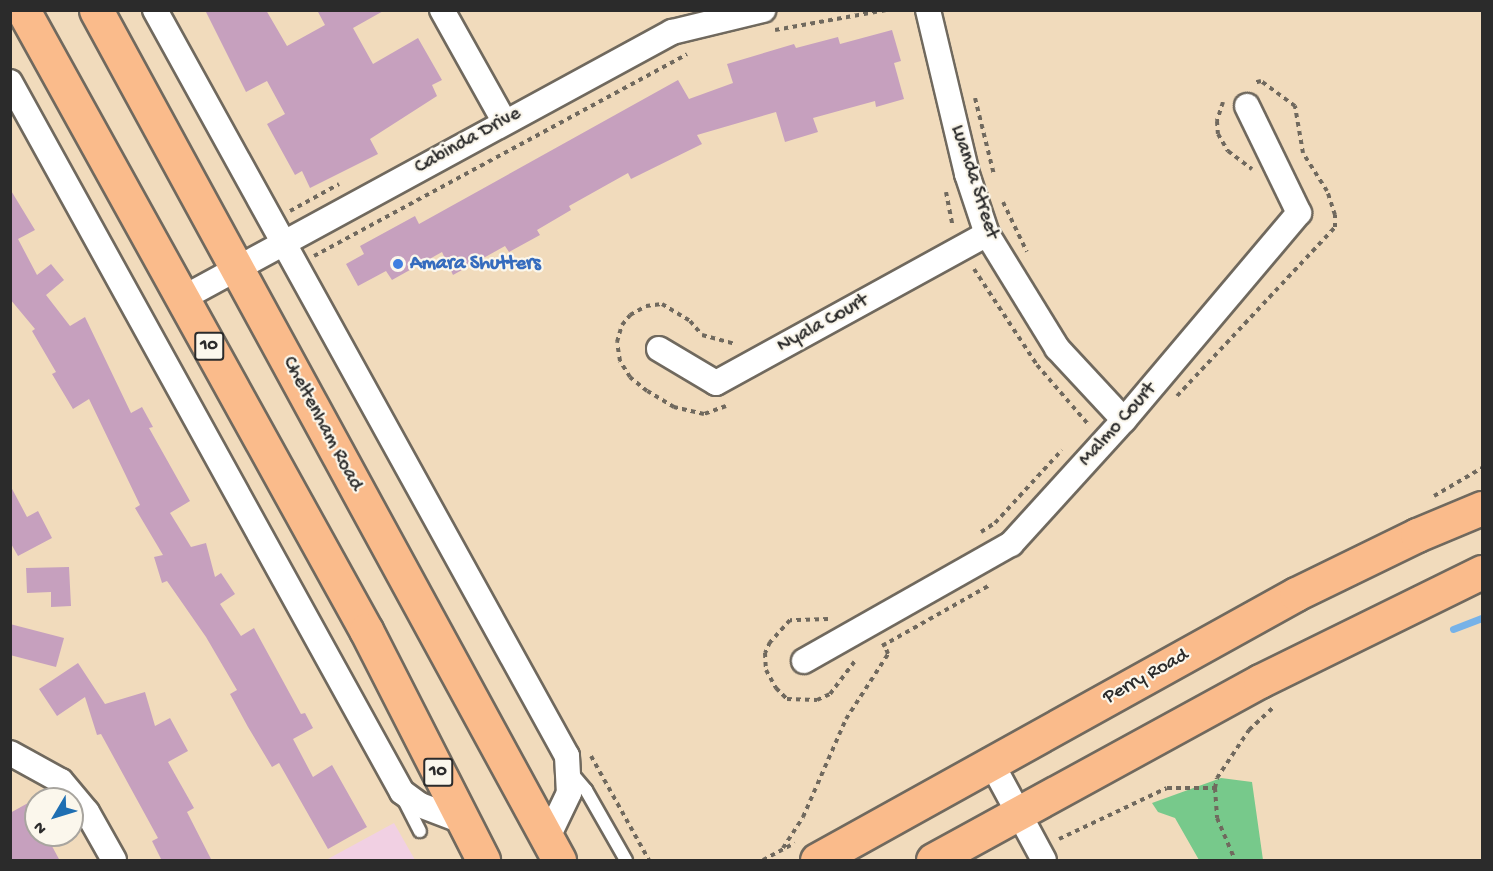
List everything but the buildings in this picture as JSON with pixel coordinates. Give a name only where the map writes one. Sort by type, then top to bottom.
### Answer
[{"type":"main road","name":"10","points":[[23,10],[388,672],[483,861]]},
{"type":"main road","name":"Cheltenham Road","points":[[96,10],[239,267],[367,512],[558,851]]},
{"type":"main road","name":"Perry Road","points":[[817,861],[1296,594],[1417,535],[1482,508]]},
{"type":"main road","points":[[933,861],[1269,676],[1482,572]]},
{"type":"street","name":"Cheltenham Road","points":[[155,10],[560,742],[570,770],[558,851]]},
{"type":"street","points":[[442,10],[504,121]]},
{"type":"street","name":"Luanda Street","points":[[928,10],[967,174],[987,234],[1057,348],[1124,420]]},
{"type":"street","name":"Cabinda Drive","points":[[183,297],[672,32],[767,21]]},
{"type":"street","points":[[10,82],[402,792],[420,805],[462,821]]},
{"type":"street","name":"Malmo Court","points":[[804,661],[1011,544],[1124,420],[1299,213],[1240,95]]},
{"type":"street","name":"Nyala Court","points":[[659,349],[716,383],[987,234]]},
{"type":"street","points":[[10,753],[61,781],[87,812],[114,861]]},
{"type":"street","points":[[992,764],[1040,853]]},
{"type":"lane","points":[[570,770],[586,790],[626,861]]},
{"type":"lane","points":[[402,792],[420,831]]},
{"type":"path","points":[[767,21],[886,10]]},
{"type":"path","points":[[320,267],[314,256],[698,50]]},
{"type":"path","points":[[1168,405],[1335,227],[1335,215],[1327,191],[1303,153],[1295,106],[1261,81],[1240,95],[1217,121],[1218,134],[1228,151],[1257,173]]},
{"type":"path","points":[[973,90],[996,182]]},
{"type":"path","points":[[284,201],[290,211],[350,178]]},
{"type":"path","points":[[944,229],[954,224],[946,190]]},
{"type":"path","points":[[999,193],[1028,254]]},
{"type":"path","points":[[966,274],[977,268],[1037,365],[1089,421],[1082,429]]},
{"type":"path","points":[[729,404],[704,414],[674,407],[647,391],[630,377],[620,362],[617,342],[622,325],[646,306],[662,304],[677,311],[702,335],[715,341],[735,345],[746,339]]},
{"type":"path","points":[[969,538],[995,523],[1066,446]]},
{"type":"path","points":[[878,648],[998,580]]},
{"type":"path","points":[[837,614],[827,620],[790,620],[770,642],[765,653],[766,670],[776,688],[787,699],[817,700],[830,694],[851,664],[863,655]]},
{"type":"path","points":[[781,851],[803,817],[846,719],[888,654],[885,644],[872,623]]},
{"type":"path","points":[[1236,861],[1217,818],[1215,788],[1217,778],[1249,730],[1284,701]]},
{"type":"path","points":[[586,746],[649,861]]},
{"type":"path","points":[[1040,853],[1061,839],[1167,788],[1215,788]]},
{"type":"shaded area","points":[[394,823],[415,860],[326,860]]},
{"type":"green space","points":[[1221,778],[1252,782],[1263,860],[1199,860],[1175,818],[1158,812],[1152,803]]},
{"type":"waterway","points":[[1453,629],[1482,618]]},
{"type":"place","name":"Amara Shutters","points":[[398,264]]}]
